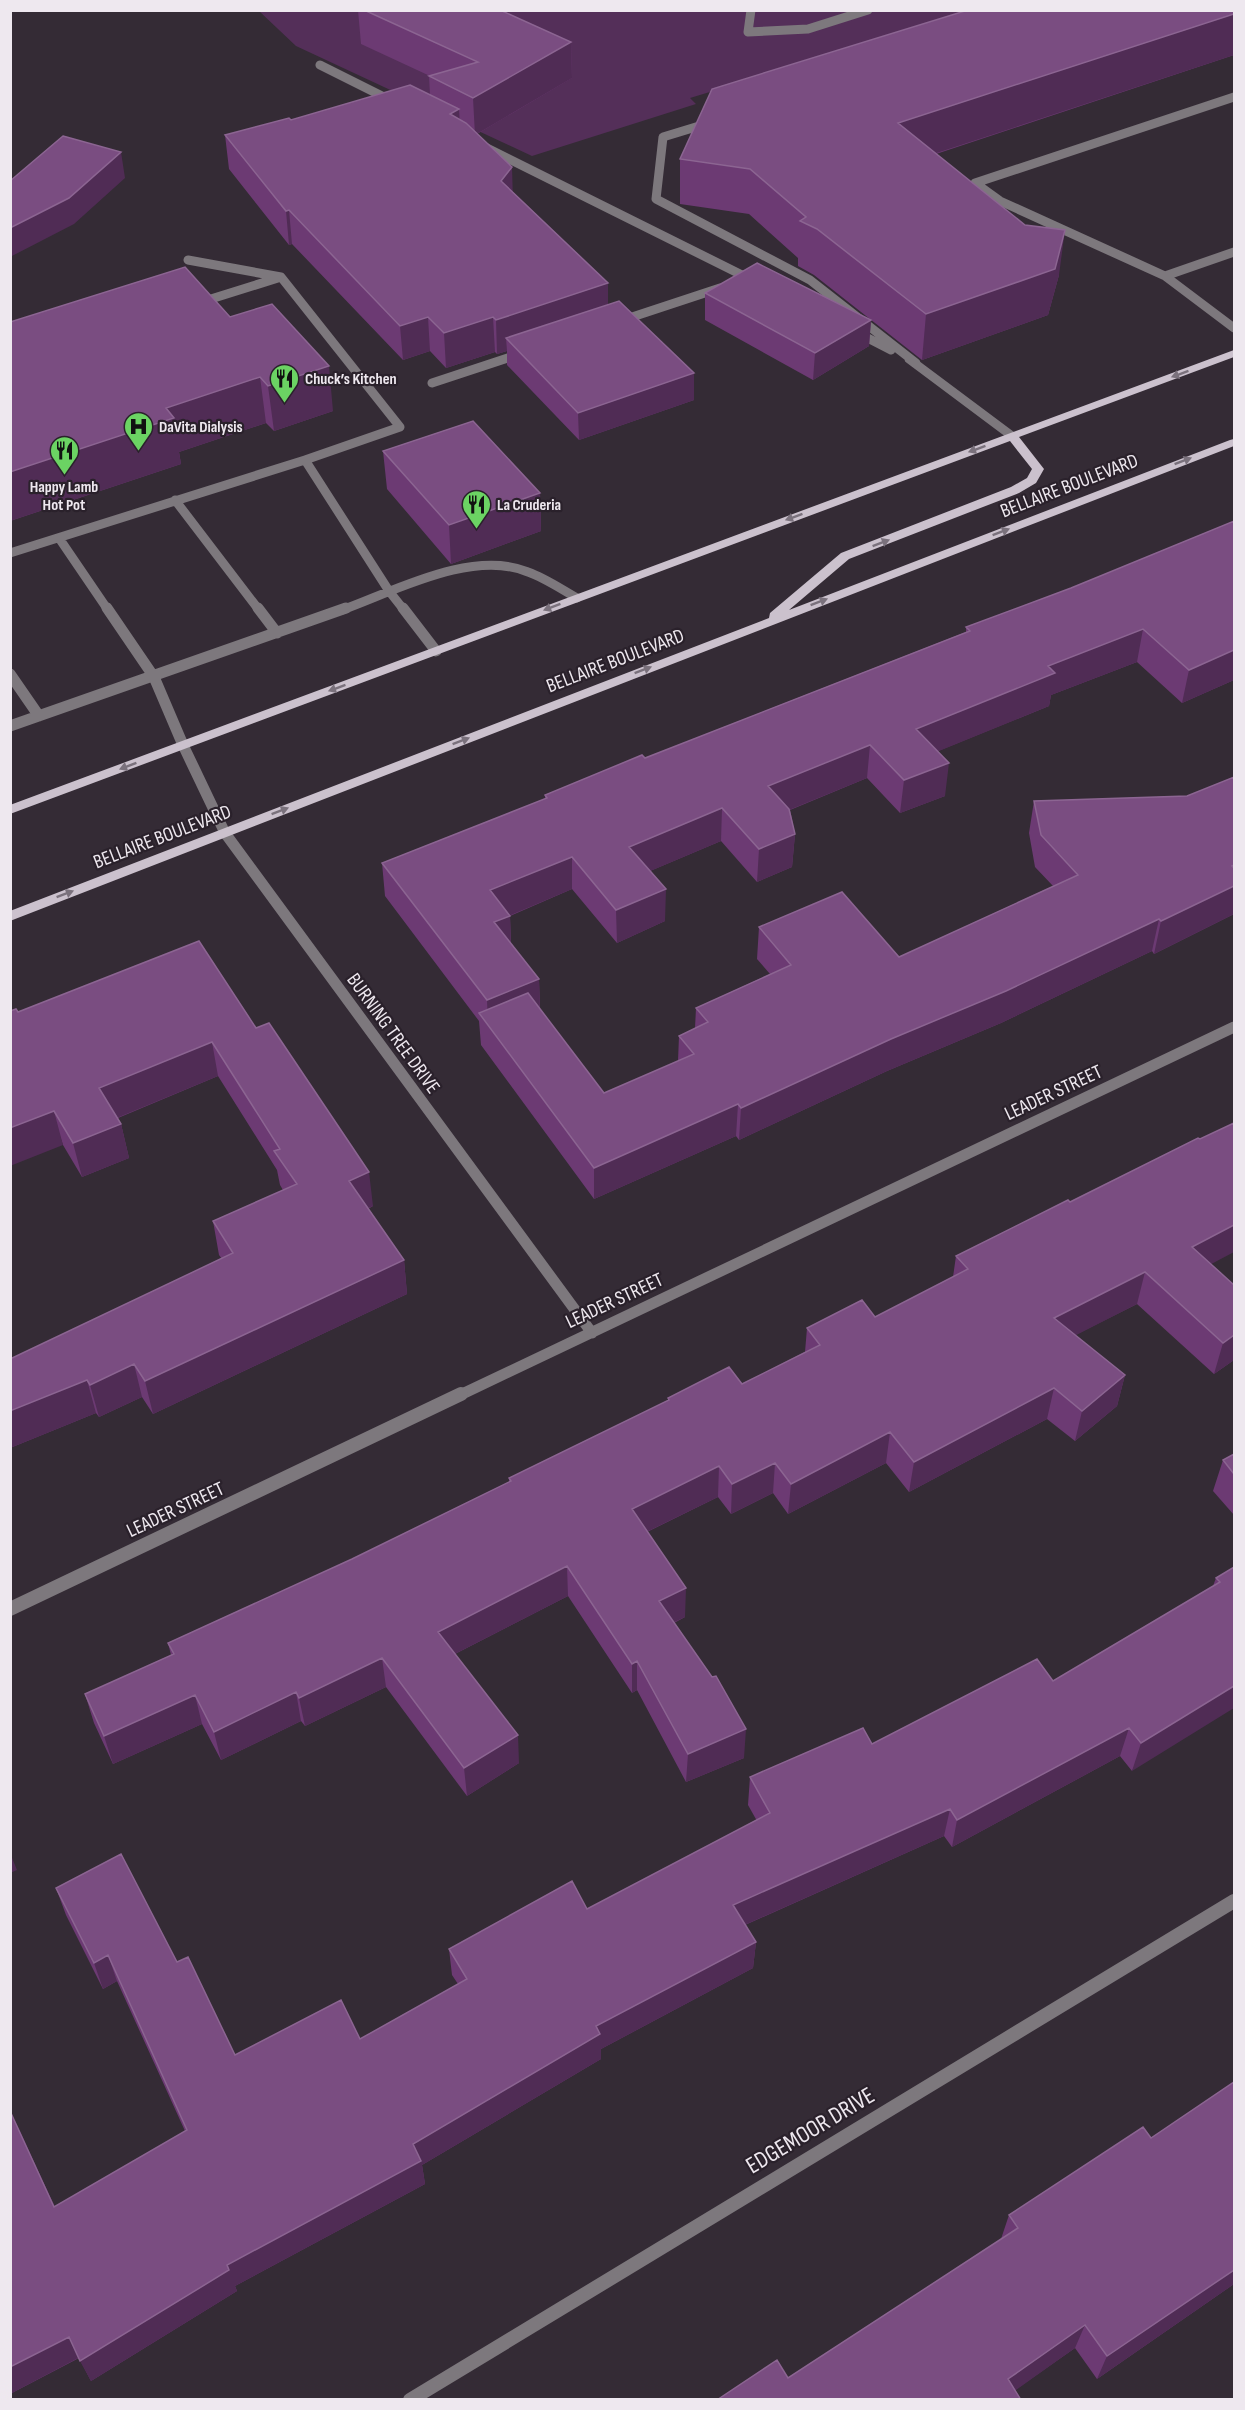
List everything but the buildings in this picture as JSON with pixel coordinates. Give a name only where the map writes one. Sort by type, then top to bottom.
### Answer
[{"type":"main road","points":[[10,810],[1234,353]]},
{"type":"main road","points":[[765,623],[845,556],[1016,490],[1032,480],[1038,469],[1012,436]]},
{"type":"main road","name":"BELLAIRE BOULEVARD","points":[[10,916],[1234,441]]},
{"type":"street","points":[[751,10],[748,32],[808,29],[868,10]]},
{"type":"street","points":[[320,65],[406,108]]},
{"type":"street","points":[[1234,97],[975,183],[1000,201],[1165,276],[1234,328]]},
{"type":"street","points":[[720,120],[663,137],[656,199],[810,280],[1012,436]]},
{"type":"street","points":[[481,145],[760,284]]},
{"type":"street","points":[[1165,276],[1234,252]]},
{"type":"street","points":[[10,554],[305,460],[400,427],[281,277],[188,260]]},
{"type":"street","points":[[191,305],[281,277]]},
{"type":"street","points":[[738,282],[749,278]]},
{"type":"street","points":[[613,323],[727,286]]},
{"type":"street","points":[[843,326],[916,363]]},
{"type":"street","points":[[432,383],[534,349]]},
{"type":"street","points":[[305,460],[389,591],[436,651]]},
{"type":"street","points":[[176,500],[277,633]]},
{"type":"street","name":"BURNING TREE DRIVE","points":[[59,538],[154,677],[183,745],[225,832],[592,1333]]},
{"type":"street","points":[[10,726],[154,677],[448,571],[490,564],[527,571],[577,598]]},
{"type":"street","points":[[10,674],[39,716]]},
{"type":"street","name":"LEADER STREET","points":[[10,1609],[1234,1027]]},
{"type":"street","name":"EDGEMOOR DRIVE","points":[[410,2400],[1234,1901]]},
{"type":"shaded area","points":[[259,11],[975,11],[690,98],[696,104],[532,156],[296,46]]},
{"type":"place","name":"Chuck’s Kitchen","points":[[284,404]]},
{"type":"place","name":"DaVita Dialysis","points":[[138,452]]},
{"type":"place","name":"Happy Lamb Hot Pot","points":[[64,476]]},
{"type":"place","name":"La Cruderia","points":[[476,530]]}]
